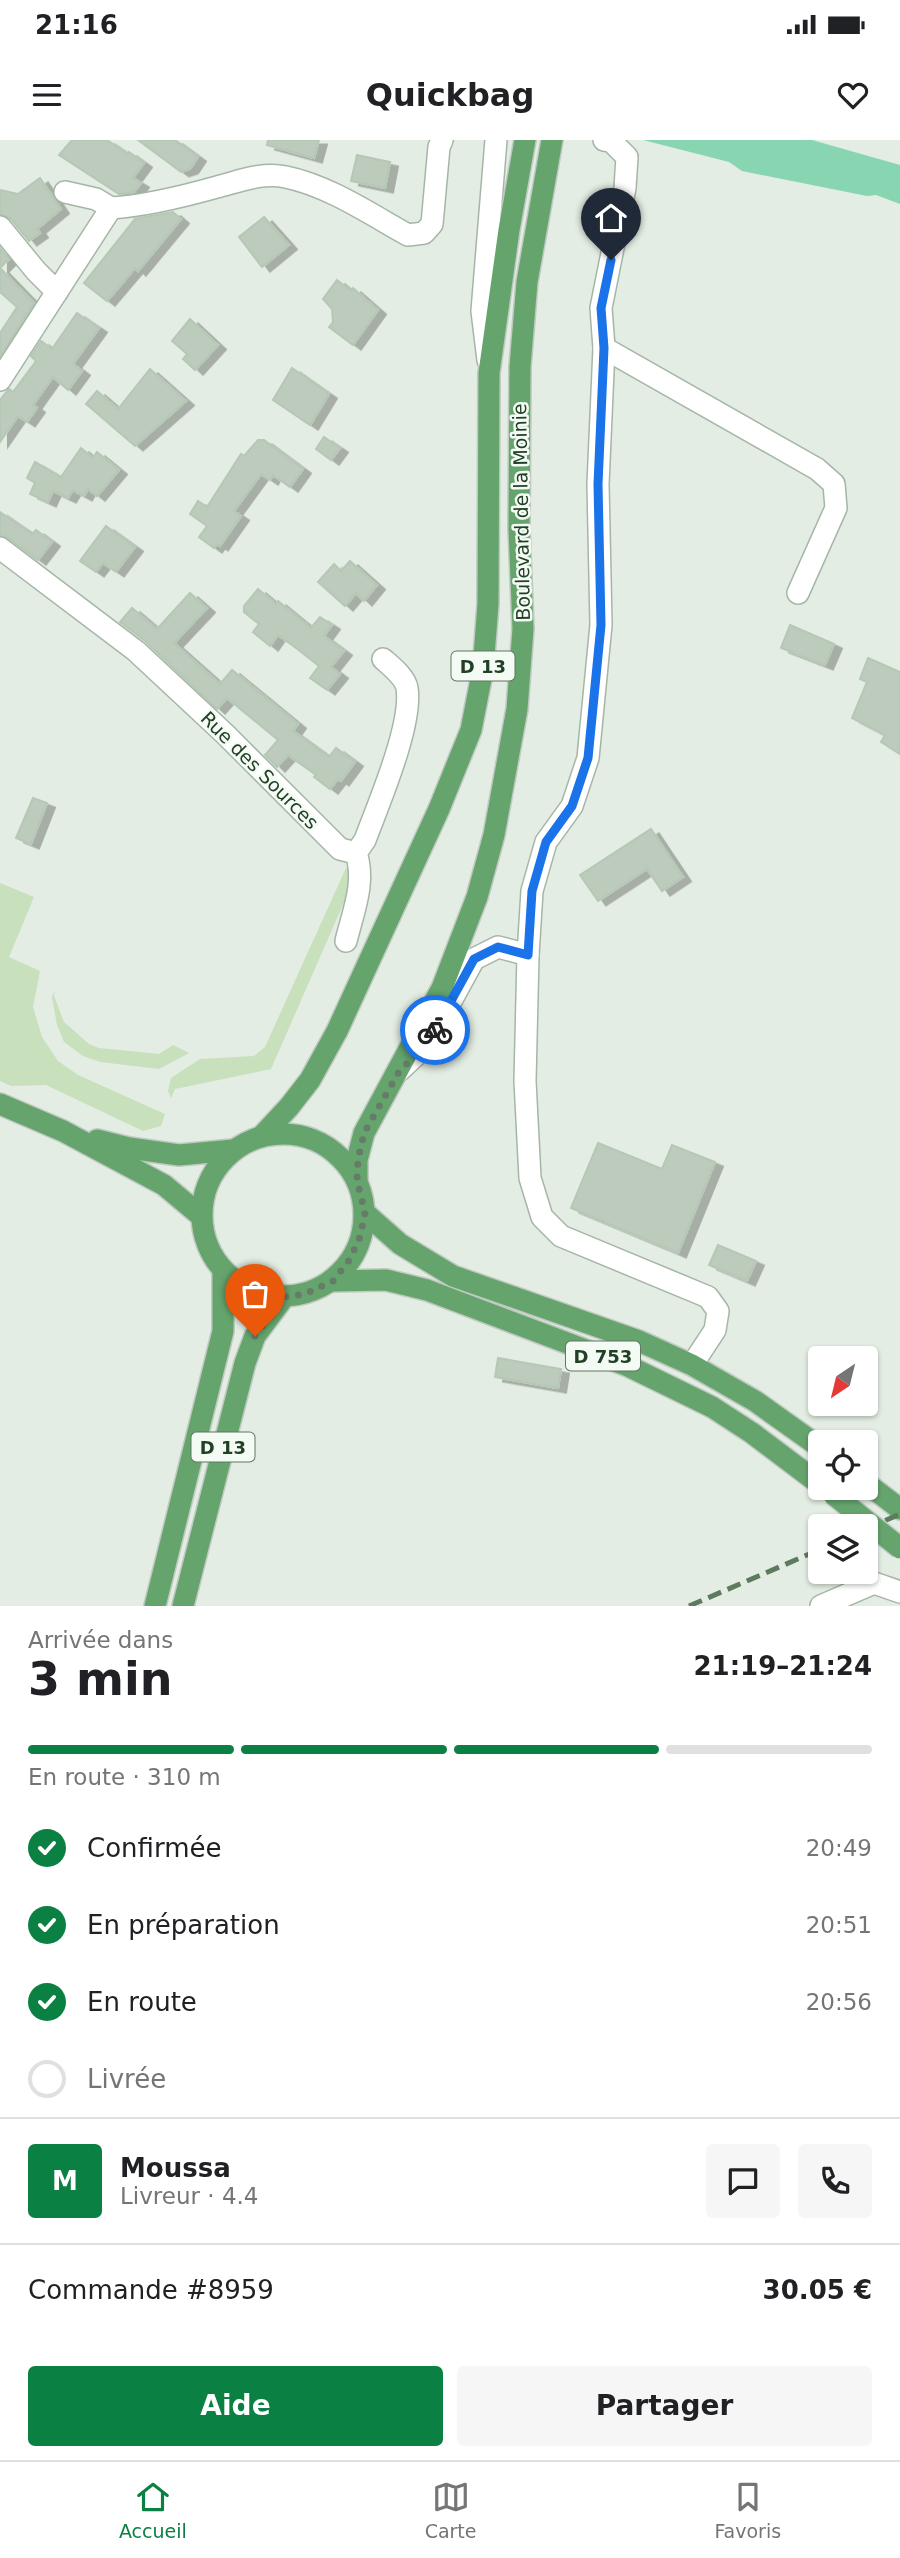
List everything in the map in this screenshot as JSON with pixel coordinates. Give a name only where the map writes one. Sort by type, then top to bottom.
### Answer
[{"type":"main road","name":"Boulevard de la Moinie","points":[[262,1136],[310,1080],[337,1031],[439,809],[471,730],[482,669],[488,604],[489,373],[509,230],[525,142]]},
{"type":"main road","name":"Boulevard de la Moinie","points":[[357,1180],[364,1133],[442,988],[477,897],[494,835],[517,709],[523,629],[519,530],[520,367],[527,282],[551,145]]},
{"type":"main road","points":[[0,1104],[63,1131],[163,1185],[201,1216]]},
{"type":"main road","points":[[63,1131],[129,1148],[179,1155],[233,1150],[262,1136],[290,1134],[317,1141],[340,1157],[357,1180],[365,1213],[360,1237],[350,1259],[333,1281],[305,1294],[284,1297],[251,1291],[223,1271],[212,1253],[201,1216],[205,1194],[233,1150]]},
{"type":"main road","name":"D 753","points":[[365,1213],[401,1244],[453,1276],[639,1341],[692,1365],[755,1401],[808,1439]]},
{"type":"main road","name":"D 13","points":[[155,1606],[223,1331],[223,1271]]},
{"type":"main road","name":"D 753","points":[[333,1281],[386,1280],[427,1290],[628,1366],[712,1407],[808,1475]]},
{"type":"main road","name":"D 13","points":[[183,1606],[245,1363],[255,1336],[284,1297]]},
{"type":"main road","points":[[878,1492],[900,1509]]},
{"type":"main road","name":"D 753","points":[[840,1500],[900,1548]]},
{"type":"street","points":[[65,192],[96,199],[111,208],[133,207],[247,177],[285,176],[323,190],[408,234],[424,233],[432,224],[442,140]]},
{"type":"street","points":[[604,140],[611,141],[627,157],[625,188],[601,308],[604,348],[598,484],[601,625],[588,758],[572,806],[546,842],[532,891],[525,1081],[530,1178],[542,1217],[561,1236],[708,1297],[718,1311],[715,1330],[692,1365]]},
{"type":"street","points":[[489,373],[482,311],[496,141]]},
{"type":"street","points":[[0,380],[111,208]]},
{"type":"street","points":[[0,227],[57,292]]},
{"type":"street","points":[[604,348],[817,469],[834,484],[836,508],[798,593]]},
{"type":"street","name":"Rue des Sources","points":[[0,548],[136,651],[340,849],[356,853]]},
{"type":"street","points":[[346,941],[360,885],[360,865],[356,853],[365,841],[396,754],[406,710],[407,687],[398,673],[383,659]]},
{"type":"street","points":[[400,1070],[427,1045],[474,959],[498,947],[528,955]]},
{"type":"street","points":[[821,1606],[874,1583],[900,1592]]},
{"type":"shaded area","points":[[643,140],[812,140],[900,165],[900,204],[876,195],[867,196],[742,171],[729,162]]},
{"type":"shaded area","points":[[346,868],[355,877],[271,1069],[175,1089],[171,1098],[168,1091],[171,1078],[200,1059],[254,1056],[265,1047]]},
{"type":"shaded area","points":[[0,883],[34,897],[9,957],[40,971],[33,1007],[42,1037],[58,1061],[78,1075],[165,1114],[161,1126],[143,1131],[46,1085],[11,1086],[0,1081]]},
{"type":"shaded area","points":[[55,990],[54,996],[64,1022],[89,1044],[99,1048],[159,1054],[173,1045],[189,1053],[159,1069],[100,1062],[83,1056],[64,1042],[57,1025],[52,997]]},
{"type":"building","points":[[72,140],[107,140],[128,154],[129,152],[144,163],[133,178],[141,183],[134,192],[119,194],[59,155]]},
{"type":"building","points":[[138,140],[175,140],[198,157],[190,169],[181,172]]},
{"type":"building","points":[[268,140],[319,140],[314,158],[267,145]]},
{"type":"building","points":[[357,155],[390,162],[385,188],[351,181]]},
{"type":"building","points":[[40,178],[61,209],[37,229],[40,233],[29,241],[10,218],[0,214],[0,190],[18,194]]},
{"type":"building","points":[[173,212],[181,219],[138,271],[135,268],[107,301],[84,283],[135,219]]},
{"type":"building","points":[[264,217],[289,245],[262,267],[239,237]]},
{"type":"building","points":[[0,248],[9,259],[0,268]]},
{"type":"building","points":[[0,268],[34,303],[0,356],[0,333],[17,307],[0,292]]},
{"type":"building","points":[[337,280],[351,291],[353,288],[378,310],[353,345],[329,327],[333,322],[332,309],[323,299]]},
{"type":"building","points":[[77,313],[99,328],[73,364],[82,371],[68,390],[53,377],[33,405],[37,408],[27,422],[18,416],[0,442],[0,400],[9,389],[13,392],[36,361],[31,356],[41,341],[52,349]]},
{"type":"building","points":[[190,319],[218,345],[195,370],[183,359],[187,354],[172,341]]},
{"type":"building","points":[[292,368],[329,394],[310,425],[273,400]]},
{"type":"building","points":[[150,369],[186,401],[135,446],[86,404],[97,391],[118,409]]},
{"type":"building","points":[[324,437],[340,448],[331,460],[316,449]]},
{"type":"building","points":[[258,440],[264,440],[303,469],[290,487],[273,475],[270,480],[261,474],[234,511],[241,516],[220,546],[217,544],[214,548],[199,537],[207,526],[190,514],[198,501],[207,507],[241,454],[244,456]]},
{"type":"building","points":[[81,448],[93,458],[97,452],[119,470],[97,496],[88,489],[84,496],[73,490],[68,498],[53,491],[48,502],[30,494],[35,483],[27,478],[35,462],[61,477]]},
{"type":"building","points":[[0,512],[32,534],[36,530],[52,542],[38,560],[0,535]]},
{"type":"building","points":[[106,526],[135,547],[116,572],[103,563],[96,572],[80,561]]},
{"type":"building","points":[[350,561],[377,585],[364,601],[356,593],[345,606],[318,582],[334,564],[341,571]]},
{"type":"building","points":[[258,589],[276,604],[278,601],[311,628],[320,617],[332,625],[324,636],[344,651],[331,667],[340,674],[327,690],[310,678],[319,666],[278,635],[270,646],[253,632],[259,624],[244,612],[244,606]]},
{"type":"building","points":[[190,593],[207,608],[174,643],[220,684],[232,670],[298,724],[293,731],[329,757],[336,748],[355,762],[341,781],[338,779],[330,789],[288,755],[277,767],[265,755],[278,740],[227,698],[217,709],[145,641],[120,622],[132,608],[157,629]]},
{"type":"building","points":[[790,625],[834,644],[825,665],[781,648]]},
{"type":"building","points":[[868,658],[900,672],[900,754],[881,742],[885,735],[852,718],[867,682],[860,679]]},
{"type":"building","points":[[33,798],[47,803],[31,844],[16,838]]},
{"type":"building","points":[[651,829],[683,877],[662,891],[647,869],[598,901],[580,875]]},
{"type":"building","points":[[598,1143],[662,1169],[672,1145],[715,1162],[678,1253],[571,1208]]},
{"type":"building","points":[[718,1245],[756,1261],[747,1281],[709,1265]]},
{"type":"building","points":[[498,1358],[561,1369],[558,1388],[495,1377]]},
{"type":"railway","points":[[878,1524],[900,1514]]},
{"type":"railway","points":[[689,1606],[808,1555]]},
{"type":"way so far","points":[[255,1336],[284,1297],[305,1294],[333,1281],[350,1259],[360,1237],[365,1213],[357,1180],[364,1133],[400,1070],[427,1045],[435,1030]]},
{"type":"route","points":[[435,1030],[474,959],[498,947],[516,954],[528,955],[532,891],[546,842],[572,806],[588,758],[601,625],[598,484],[604,348],[601,308],[611,260]]}]
